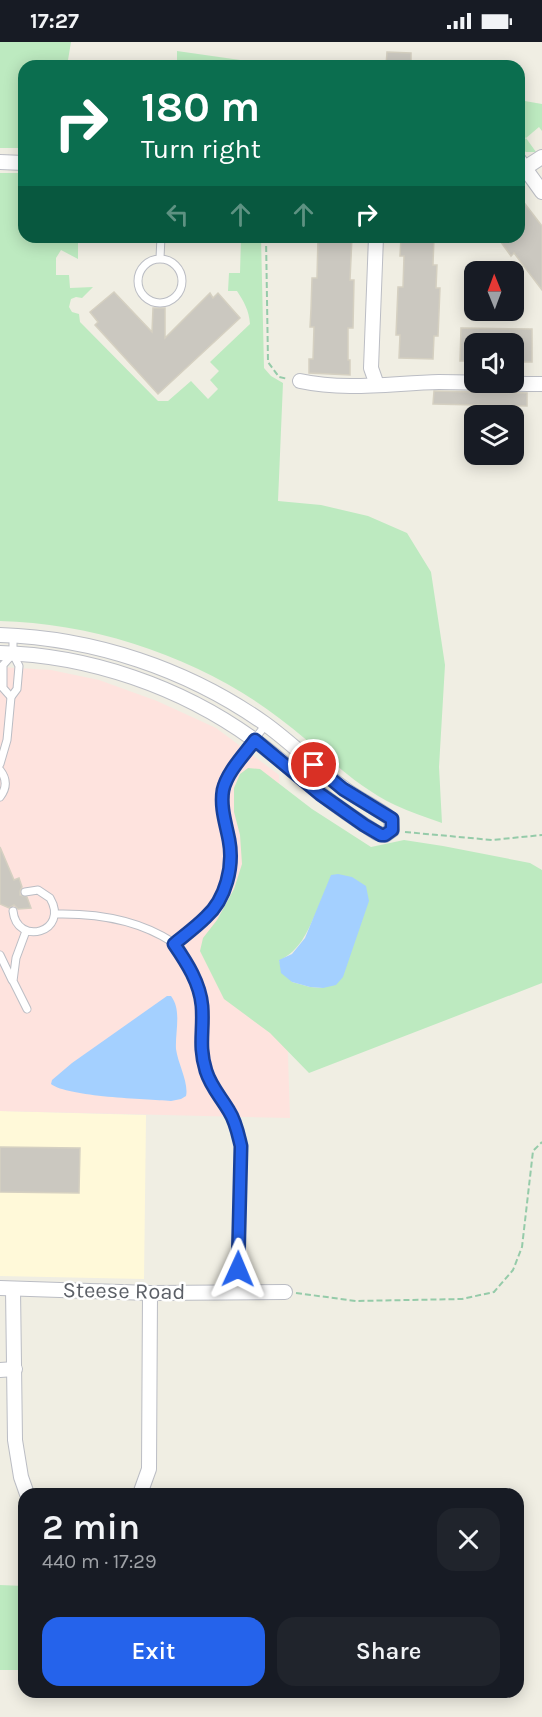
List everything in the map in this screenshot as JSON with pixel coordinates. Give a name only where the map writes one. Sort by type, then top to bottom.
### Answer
[{"type":"street","points":[[525,163],[542,158]]},
{"type":"street","points":[[0,162],[18,163]]},
{"type":"street","points":[[525,168],[542,192]]},
{"type":"street","points":[[376,243],[371,368],[376,385]]},
{"type":"street","points":[[300,381],[315,384],[376,385],[440,382],[542,384]]},
{"type":"street","points":[[6,635],[72,642],[116,653],[145,662],[199,685],[266,724],[343,789],[392,819],[392,830],[381,835],[364,825],[320,794],[255,740],[201,707],[168,691],[134,678],[68,661],[6,653]]},
{"type":"street","points":[[7,1288],[15,1369],[15,1440],[25,1488]]},
{"type":"street","name":"Steese Road","points":[[7,1288],[150,1293],[285,1292]]},
{"type":"street","points":[[143,1488],[149,1469],[150,1293]]},
{"type":"street","points":[[0,1370],[15,1369]]},
{"type":"lane","points":[[160,258],[161,243]]},
{"type":"lane","points":[[160,258],[173,263],[178,268],[183,281],[173,299],[158,303],[144,297],[138,284],[141,269],[146,263],[160,258]]},
{"type":"lane","points":[[6,635],[3,688],[11,697]]},
{"type":"lane","points":[[0,764],[7,740],[11,697],[17,689],[20,666],[6,653]]},
{"type":"lane","points":[[174,944],[208,916],[221,896],[229,873],[231,857],[222,805],[223,790],[230,775],[266,724]]},
{"type":"lane","points":[[0,770],[5,778],[6,786],[0,797]]},
{"type":"lane","points":[[13,911],[15,921],[26,930],[39,932],[51,924],[55,914],[54,904],[45,893],[31,890],[25,892]]},
{"type":"lane","points":[[55,914],[90,914],[115,918],[160,934],[174,944],[199,988],[202,1007],[201,1049],[206,1073],[214,1091],[229,1111],[237,1127],[241,1146],[238,1292]]},
{"type":"lane","points":[[13,981],[16,958],[26,930]]},
{"type":"lane","points":[[0,955],[27,1009]]},
{"type":"path","points":[[266,243],[268,362],[279,377],[300,381]]},
{"type":"path","points":[[392,830],[418,835],[492,840],[542,835]]},
{"type":"path","points":[[285,1292],[356,1301],[462,1299],[494,1292],[513,1270],[522,1247],[532,1151],[542,1142]]},
{"type":"shaded area","points":[[0,667],[51,670],[99,680],[157,701],[216,728],[279,775],[290,1118],[0,1111]]},
{"type":"shaded area","points":[[0,1111],[146,1115],[144,1279],[0,1276]]},
{"type":"green space","points":[[0,42],[71,42],[68,60],[18,60],[18,148],[0,148]]},
{"type":"green space","points":[[177,51],[240,60],[177,60]]},
{"type":"green space","points":[[525,101],[542,104],[542,131],[539,127],[526,138]]},
{"type":"green space","points":[[526,138],[536,152],[525,151]]},
{"type":"green space","points":[[0,173],[18,173],[18,243],[78,243],[78,259],[61,250],[56,258],[56,275],[69,275],[70,288],[93,287],[82,298],[71,299],[69,307],[72,312],[79,314],[80,322],[158,401],[168,401],[191,381],[208,399],[218,389],[210,380],[219,371],[210,362],[250,324],[246,306],[237,291],[228,291],[229,273],[240,273],[241,243],[261,243],[264,368],[271,376],[283,383],[278,501],[321,505],[368,516],[407,533],[431,572],[445,665],[439,767],[442,823],[401,808],[364,787],[279,718],[249,697],[183,662],[110,637],[36,623],[0,621]]},
{"type":"green space","points":[[248,768],[260,769],[312,809],[371,847],[404,840],[530,863],[542,870],[542,983],[309,1073],[270,1033],[224,999],[200,951],[203,938],[217,920],[234,889],[242,864],[240,835],[234,812],[234,788],[240,774]],"holes":[[[316,913],[323,988],[292,982],[279,961],[298,946]]]},
{"type":"green space","points":[[0,1585],[18,1586],[18,1670],[0,1670]]},
{"type":"water","points":[[331,875],[352,877],[366,886],[369,901],[343,977],[336,985],[323,988],[292,982],[281,973],[279,960],[292,954],[305,938]]},
{"type":"water","points":[[167,996],[171,996],[176,1008],[176,1049],[186,1085],[186,1096],[171,1101],[108,1097],[73,1092],[51,1084],[52,1080],[72,1063]]},
{"type":"building","points":[[387,52],[411,53],[411,60],[386,60]]},
{"type":"building","points":[[525,204],[542,226],[542,290],[524,266],[524,261],[520,261],[514,253],[511,256],[501,243],[525,243]]},
{"type":"building","points":[[318,243],[352,243],[350,280],[354,280],[353,328],[348,328],[350,375],[309,373],[309,359],[313,359],[314,327],[310,327],[312,278],[317,278]]},
{"type":"building","points":[[401,243],[434,243],[433,265],[437,265],[436,288],[440,288],[438,336],[434,336],[433,359],[399,358],[400,335],[396,335],[398,287],[403,287],[404,256],[400,256]]},
{"type":"building","points":[[114,292],[152,332],[153,308],[165,308],[165,338],[210,293],[213,298],[218,293],[240,318],[158,394],[95,325],[98,322],[90,312]]},
{"type":"building","points":[[461,328],[532,329],[532,362],[524,362],[524,333],[464,333],[464,361],[460,361]]},
{"type":"building","points":[[434,391],[527,393],[527,406],[433,404]]},
{"type":"building","points":[[0,847],[14,880],[19,878],[22,887],[20,895],[27,897],[31,908],[18,909],[14,905],[9,908],[0,904]]},
{"type":"building","points":[[0,1147],[80,1148],[79,1193],[0,1192]]},
{"type":"route","points":[[238,1269],[241,1146],[237,1127],[229,1111],[214,1091],[206,1073],[201,1049],[202,1007],[199,988],[174,944],[208,916],[221,896],[229,873],[231,857],[222,805],[223,790],[230,775],[255,740],[320,794],[364,825],[381,835],[392,830],[392,819],[343,789],[314,765]]}]
